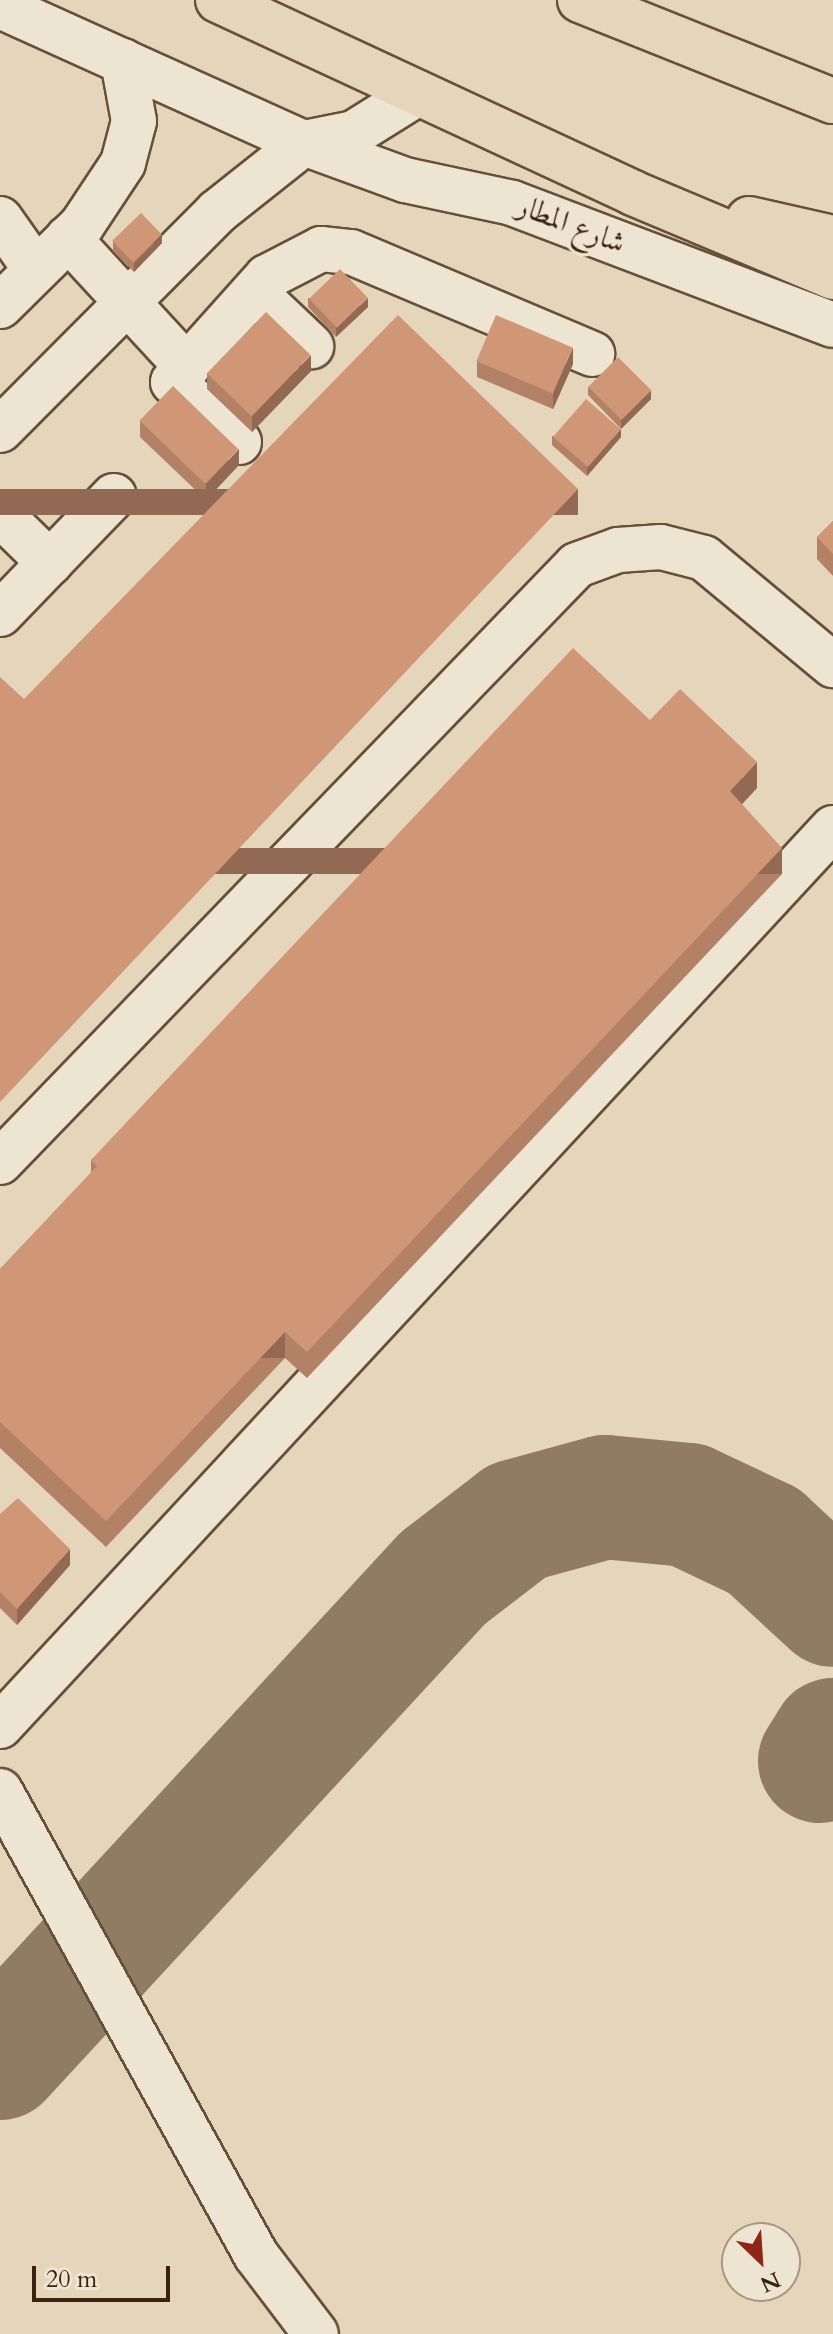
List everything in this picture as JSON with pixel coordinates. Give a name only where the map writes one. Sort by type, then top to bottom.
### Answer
[{"type":"highway","name":"شارع المطار","points":[[218,0],[633,193],[833,277]]},
{"type":"highway","points":[[580,0],[833,101]]},
{"type":"highway","points":[[633,193],[833,238]]},
{"type":"street","name":"شارع المطار","points":[[0,6],[304,143],[405,180],[505,200],[833,325]]},
{"type":"street","points":[[0,306],[68,238],[123,163],[134,121],[123,61]]},
{"type":"street","points":[[3,421],[217,212],[304,143],[354,133],[418,93]]},
{"type":"street","points":[[0,219],[36,270]]},
{"type":"street","points":[[68,238],[128,298],[187,367]]},
{"type":"street","points":[[239,442],[173,382],[254,292],[286,263],[337,248],[592,354]]},
{"type":"street","points":[[254,292],[311,346]]},
{"type":"street","points":[[0,614],[114,496]]},
{"type":"street","points":[[0,514],[50,563]]},
{"type":"street","points":[[0,1162],[577,565],[618,550],[661,547],[704,558],[833,665]]},
{"type":"street","points":[[0,1726],[833,828]]},
{"type":"street","points":[[0,1791],[256,2255],[316,2334]]},
{"type":"building","points":[[141,213],[162,235],[133,262],[112,241]]},
{"type":"building","points":[[340,269],[368,298],[337,328],[309,299]]},
{"type":"building","points":[[266,312],[311,355],[252,416],[207,373]]},
{"type":"building","points":[[398,315],[578,489],[0,1102],[0,677],[24,699]]},
{"type":"building","points":[[496,315],[572,347],[553,393],[476,361]]},
{"type":"building","points":[[618,357],[651,390],[622,420],[588,387]]},
{"type":"building","points":[[173,386],[238,449],[205,484],[140,421]]},
{"type":"building","points":[[586,399],[621,429],[588,467],[553,437]]},
{"type":"building","points":[[833,521],[833,554],[817,537]]},
{"type":"building","points":[[573,648],[650,720],[680,689],[757,762],[730,791],[782,848],[307,1352],[285,1332],[106,1521],[0,1422],[0,1269],[97,1166],[91,1160]]},
{"type":"building","points":[[18,1498],[70,1549],[17,1609],[0,1592],[0,1514]]},
{"type":"taxiway","points":[[0,2058],[443,1578],[517,1521],[605,1497],[688,1505],[764,1541],[833,1605]]},
{"type":"taxiway","points":[[820,1761],[833,1740]]}]
